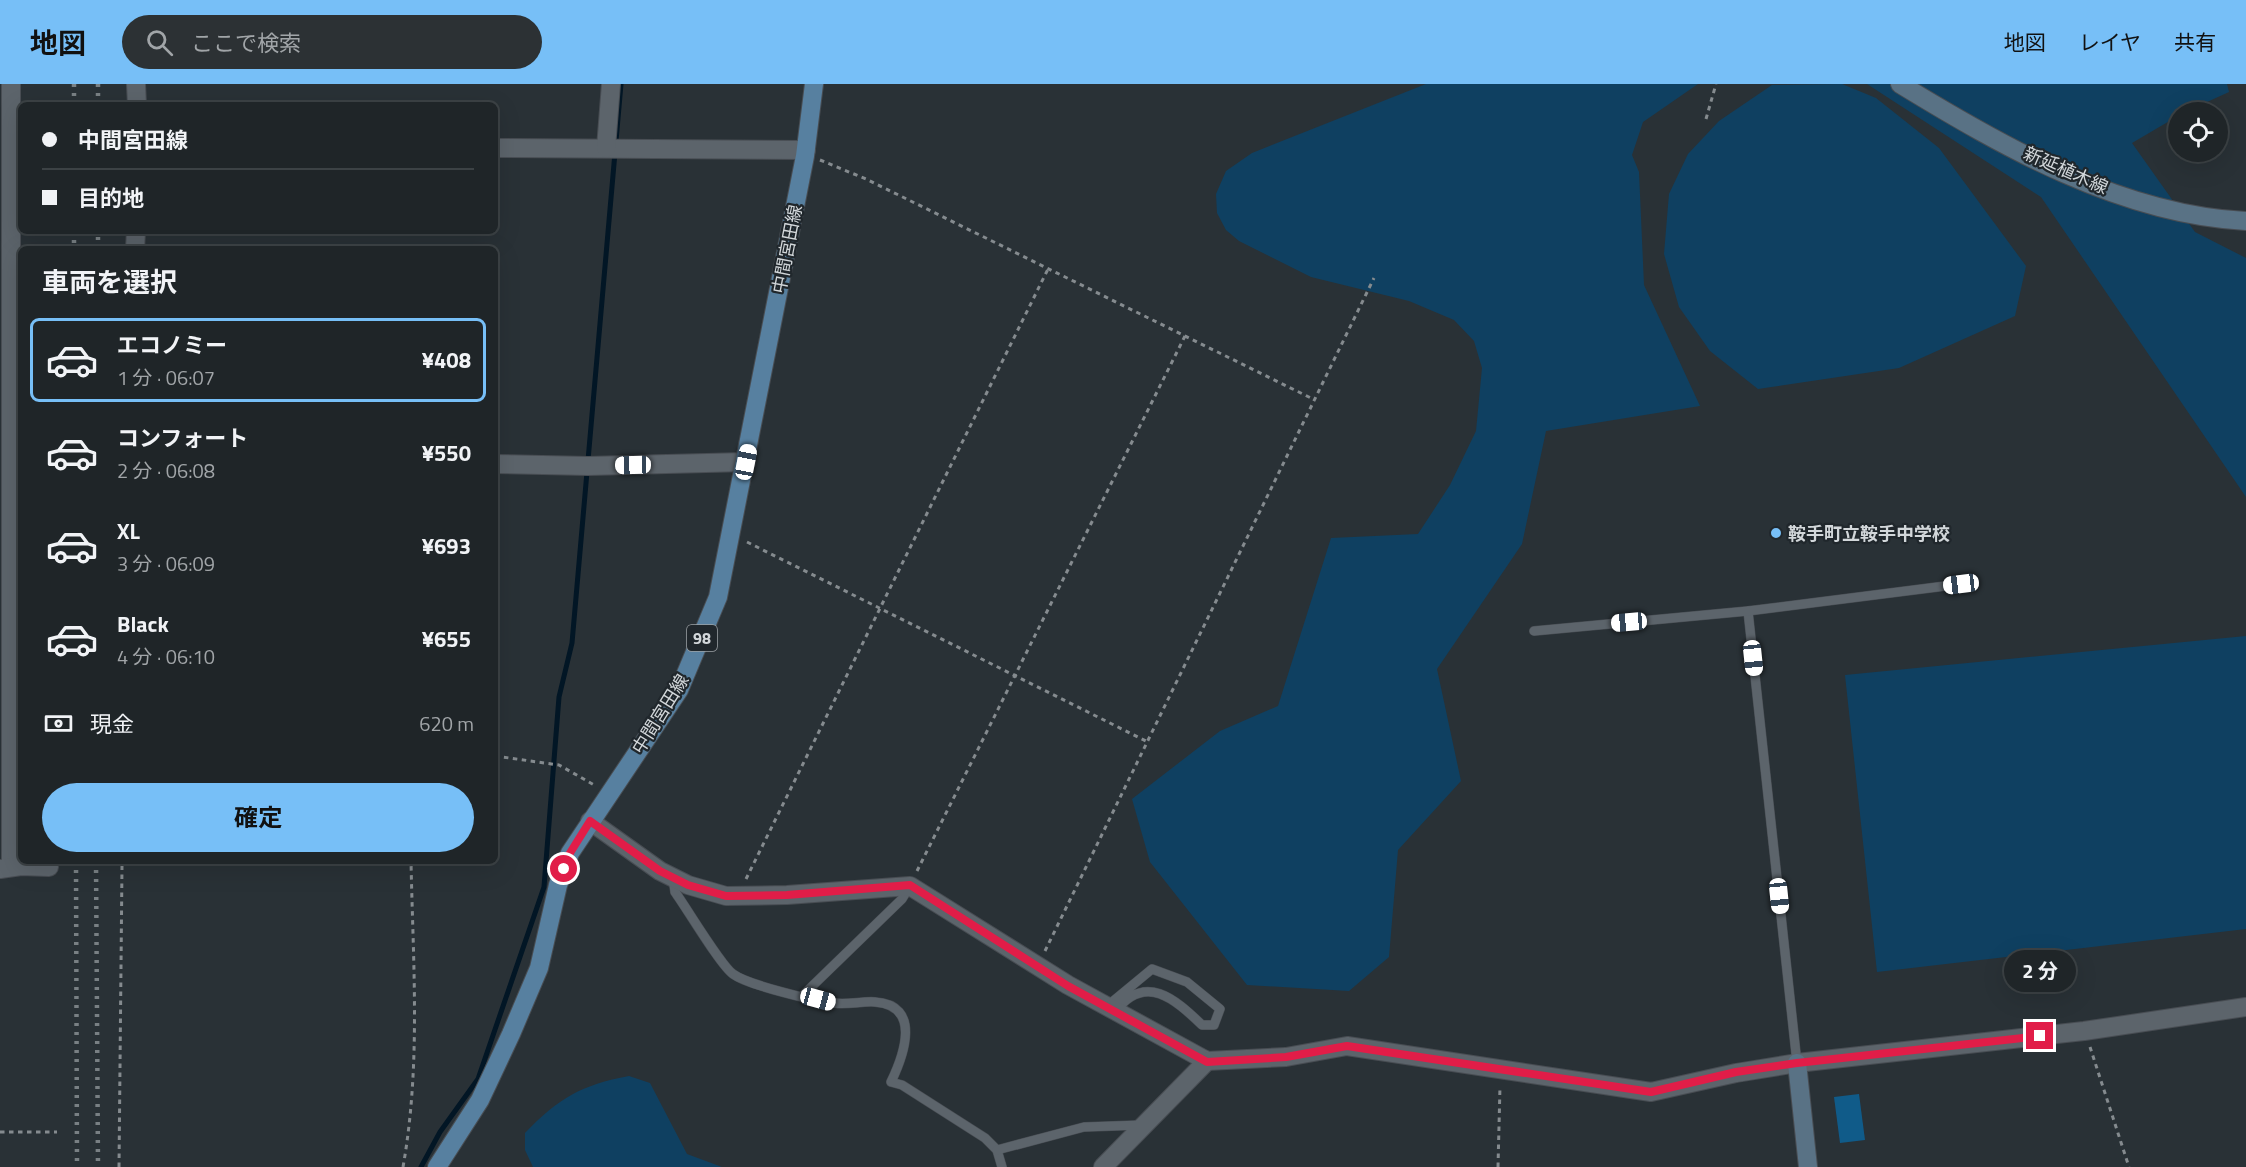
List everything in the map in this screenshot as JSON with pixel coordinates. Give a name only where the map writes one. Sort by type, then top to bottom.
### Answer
[{"type":"main road","name":"中間宮田線","points":[[437,1167],[480,1100],[511,1034],[538,968],[558,885],[570,853],[608,793],[654,729],[684,679],[718,597],[806,153],[814,84]]},
{"type":"main road","name":"新延植木線","points":[[1900,84],[1998,139],[2094,184],[2145,204],[2219,219],[2246,221]]},
{"type":"main road","points":[[1797,1063],[1808,1167]]},
{"type":"street","points":[[11,84],[5,868],[49,867]]},
{"type":"street","points":[[136,84],[137,102]]},
{"type":"street","points":[[606,148],[611,84]]},
{"type":"street","points":[[498,148],[806,153]]},
{"type":"street","points":[[498,464],[588,466],[746,462]]},
{"type":"street","points":[[590,821],[660,871],[688,885],[726,896],[910,885],[1111,1010],[1207,1062],[1286,1057],[1347,1046],[1651,1092],[1736,1072],[1797,1063],[2084,1031],[2246,1007]]},
{"type":"street","points":[[1102,1167],[1207,1062]]},
{"type":"lane","points":[[1534,631],[1748,611],[1961,584]]},
{"type":"lane","points":[[1748,611],[1797,1063]]},
{"type":"lane","points":[[673,878],[675,892],[731,973],[755,984],[834,1003],[877,1002],[894,1006],[900,1013],[907,1033],[901,1062],[891,1082],[937,1107],[985,1138],[997,1150],[1002,1167]]},
{"type":"lane","points":[[803,995],[902,899],[910,885]]},
{"type":"lane","points":[[1152,969],[1187,982],[1220,1009],[1214,1025],[1202,1025],[1176,999],[1154,991],[1135,994],[1111,1010],[1152,969]]},
{"type":"lane","points":[[997,1150],[1084,1127],[1144,1125]]},
{"type":"path","points":[[1706,119],[1716,84]]},
{"type":"path","points":[[806,153],[866,179],[1315,400]]},
{"type":"path","points":[[742,896],[744,883],[1048,269]]},
{"type":"path","points":[[1038,966],[1374,278]]},
{"type":"path","points":[[910,885],[1185,336]]},
{"type":"path","points":[[731,536],[1148,742]]},
{"type":"path","points":[[498,756],[559,765],[608,793]]},
{"type":"path","points":[[119,1167],[123,864]]},
{"type":"path","points":[[403,1167],[410,1127],[415,1053],[411,864]]},
{"type":"path","points":[[2084,1031],[2129,1167]]},
{"type":"path","points":[[1498,1167],[1500,1070]]},
{"type":"path","points":[[0,1132],[57,1132]]},
{"type":"shaded area","points":[[1426,84],[1698,84],[1643,122],[1632,155],[1639,172],[1644,285],[1700,406],[1546,431],[1522,544],[1437,669],[1461,781],[1398,850],[1389,957],[1349,991],[1247,985],[1150,862],[1132,799],[1220,731],[1278,706],[1331,538],[1418,534],[1450,485],[1476,431],[1482,368],[1474,341],[1454,320],[1409,301],[1311,277],[1239,241],[1226,230],[1217,213],[1216,194],[1226,171],[1252,153]]},
{"type":"shaded area","points":[[1842,84],[1876,98],[1939,148],[2026,266],[2015,316],[1899,368],[1758,389],[1710,351],[1679,307],[1664,254],[1669,194],[1688,154],[1719,121],[1772,85]]},
{"type":"shaded area","points":[[1867,84],[2227,84],[2229,92],[2207,102],[2168,102],[2168,122],[2132,143],[2195,232],[2246,258],[2246,497],[2041,197]]},
{"type":"shaded area","points":[[2246,636],[2246,929],[1877,972],[1845,675]]},
{"type":"shaded area","points":[[629,1076],[650,1083],[687,1154],[722,1167],[533,1167],[525,1150],[525,1133],[537,1121],[560,1102],[584,1089]]},
{"type":"building","points":[[1859,1094],[1865,1140],[1840,1143],[1834,1097]]},
{"type":"waterway","points":[[421,1167],[440,1132],[478,1079],[544,887],[559,697],[572,643],[621,84]]},
{"type":"railway","points":[[74,84],[74,102]]},
{"type":"railway","points":[[98,84],[98,102]]},
{"type":"railway","points":[[74,234],[74,246]]},
{"type":"railway","points":[[98,234],[98,246]]},
{"type":"railway","points":[[76,864],[77,1167]]},
{"type":"railway","points":[[96,864],[98,1167]]},
{"type":"place","name":"鞍手町立鞍手中学校","points":[[1776,533]]},
{"type":"route","points":[[564,869],[570,853],[590,821],[660,871],[688,885],[726,896],[787,895],[910,885],[1068,986],[1207,1062],[1286,1057],[1347,1046],[1651,1092],[1672,1089],[1736,1072],[1797,1063],[2040,1036]]}]
